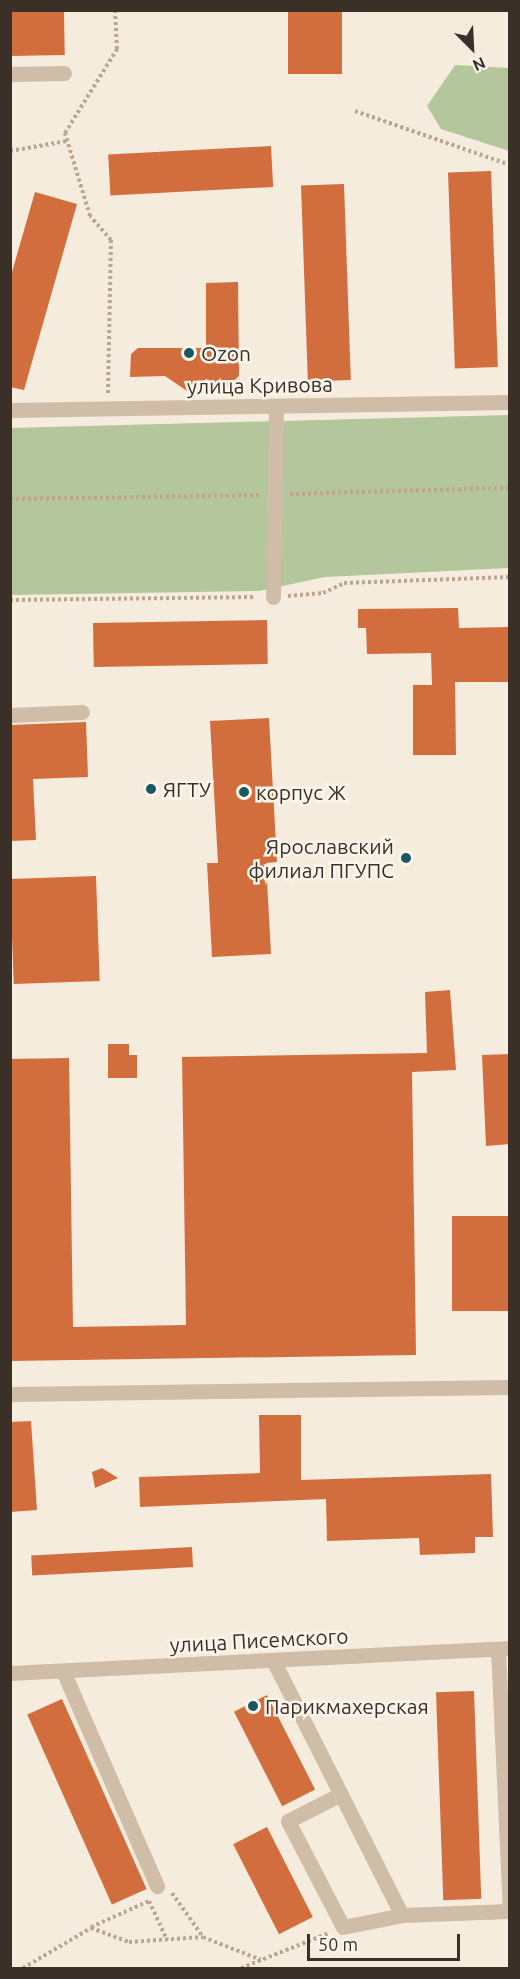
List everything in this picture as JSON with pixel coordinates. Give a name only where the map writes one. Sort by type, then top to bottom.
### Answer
[{"type":"street","points":[[10,74],[64,73]]},
{"type":"street","name":"улица Кривова","points":[[10,410],[510,402]]},
{"type":"street","points":[[273,597],[276,407]]},
{"type":"street","points":[[10,715],[82,712]]},
{"type":"street","points":[[10,1394],[510,1387]]},
{"type":"street","points":[[341,1794],[288,1821],[344,1927],[402,1916],[509,1911],[504,1649]]},
{"type":"street","name":"улица Писемского","points":[[10,1673],[504,1649]]},
{"type":"street","points":[[273,1660],[402,1916]]},
{"type":"street","points":[[63,1671],[157,1886]]},
{"type":"path","points":[[108,408],[111,240],[90,216],[65,133],[117,49],[115,10]]},
{"type":"path","points":[[355,111],[510,165]]},
{"type":"path","points":[[10,151],[68,141]]},
{"type":"path","points":[[157,1886],[172,1893],[202,1937]]},
{"type":"path","points":[[23,1968],[91,1928],[149,1901],[167,1940]]},
{"type":"path","points":[[240,1968],[344,1927]]},
{"type":"path","points":[[91,1928],[129,1942],[202,1937],[261,1960]]},
{"type":"green space","points":[[455,65],[509,68],[509,151],[441,129],[427,106]]},
{"type":"green space","points":[[509,415],[509,568],[325,577],[259,591],[11,595],[10,428]]},
{"type":"building","points":[[288,10],[342,10],[342,74],[288,74]]},
{"type":"building","points":[[64,11],[65,55],[11,56],[10,12]]},
{"type":"building","points":[[271,146],[273,187],[110,195],[108,155]]},
{"type":"building","points":[[491,171],[498,367],[455,368],[448,173]]},
{"type":"building","points":[[344,184],[351,380],[308,381],[301,186]]},
{"type":"building","points":[[35,192],[77,204],[24,390],[10,387],[10,279]]},
{"type":"building","points":[[238,282],[239,376],[226,388],[206,379],[193,395],[165,376],[130,377],[131,354],[138,348],[206,348],[206,283]]},
{"type":"building","points":[[458,608],[459,628],[510,627],[510,682],[455,682],[456,755],[413,755],[413,685],[432,685],[431,653],[367,654],[366,628],[358,628],[358,609]]},
{"type":"building","points":[[267,620],[268,664],[94,667],[93,623]]},
{"type":"building","name":"корпус Ж","points":[[269,718],[277,862],[266,863],[271,954],[212,957],[207,863],[218,863],[210,721]]},
{"type":"building","points":[[86,722],[88,777],[33,779],[36,840],[10,841],[10,725]]},
{"type":"building","points":[[96,876],[100,981],[14,984],[10,879]]},
{"type":"building","points":[[450,990],[456,1070],[412,1072],[416,1355],[10,1361],[10,1059],[69,1058],[73,1327],[186,1325],[182,1057],[427,1053],[425,992]]},
{"type":"building","points":[[108,1044],[129,1044],[129,1055],[137,1055],[137,1078],[108,1078]]},
{"type":"building","points":[[510,1054],[510,1144],[486,1146],[482,1055]]},
{"type":"building","points":[[452,1216],[510,1216],[510,1311],[452,1311]]},
{"type":"building","points":[[259,1415],[301,1415],[301,1480],[491,1474],[493,1537],[475,1537],[475,1553],[420,1555],[419,1538],[327,1541],[326,1499],[140,1507],[139,1477],[260,1473]]},
{"type":"building","points":[[31,1421],[37,1510],[10,1512],[10,1422]]},
{"type":"building","points":[[102,1468],[118,1478],[95,1488],[92,1472]]},
{"type":"building","points":[[192,1547],[193,1567],[32,1575],[31,1555]]},
{"type":"building","points":[[474,1691],[481,1899],[443,1900],[436,1692]]},
{"type":"building","points":[[267,1695],[315,1789],[282,1806],[234,1712]]},
{"type":"building","points":[[62,1699],[147,1889],[112,1904],[27,1714]]},
{"type":"building","points":[[267,1827],[313,1917],[279,1934],[233,1844]]},
{"type":"place","name":"Ozon","points":[[189,353]]},
{"type":"place","name":"ЯГТУ","points":[[151,789]]},
{"type":"place","name":"корпус Ж","points":[[244,792]]},
{"type":"place","name":"Ярославский филиал ПГУПС","points":[[406,858]]},
{"type":"place","name":"Парикмахерская","points":[[253,1706]]}]
